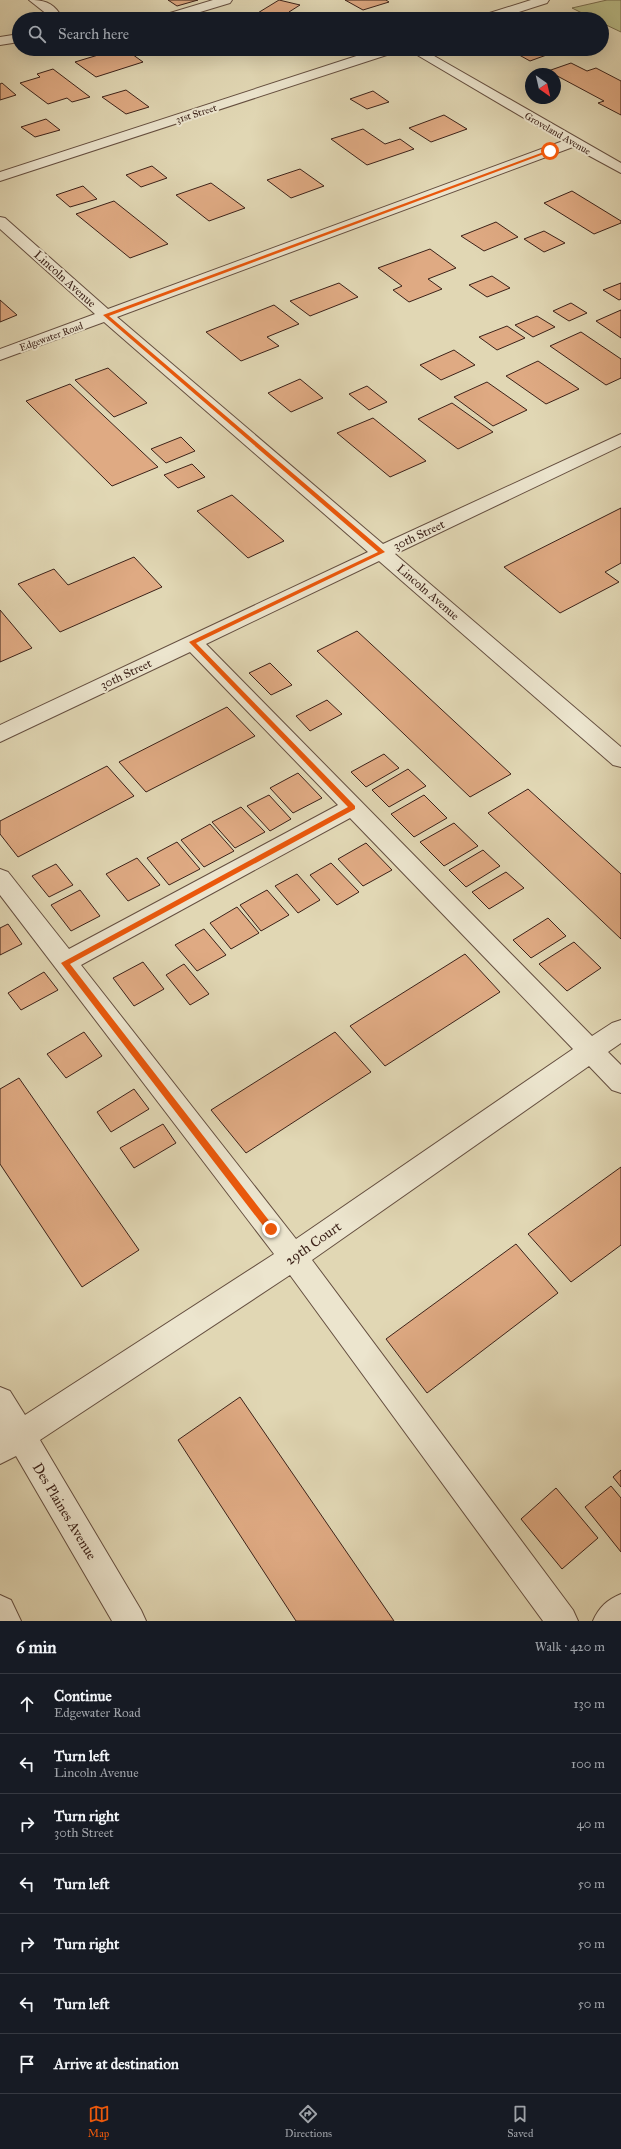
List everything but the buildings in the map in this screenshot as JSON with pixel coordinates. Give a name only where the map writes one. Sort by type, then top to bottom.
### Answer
[{"type":"street","points":[[35,0],[47,7],[52,12]]},
{"type":"street","points":[[187,12],[226,0]]},
{"type":"street","points":[[506,12],[543,0]]},
{"type":"street","points":[[0,41],[12,39]]},
{"type":"street","name":"31st Street","points":[[0,177],[370,56]]},
{"type":"street","name":"Groveland Avenue","points":[[424,56],[621,169]]},
{"type":"street","name":"Edgewater Road","points":[[0,355],[574,142]]},
{"type":"street","name":"Lincoln Avenue","points":[[0,221],[105,315],[621,759]]},
{"type":"street","name":"30th Street","points":[[0,734],[621,439]]},
{"type":"street","points":[[192,642],[621,1082]]},
{"type":"street","points":[[65,963],[353,807]]},
{"type":"street","points":[[0,878],[293,1257],[562,1621]]},
{"type":"street","name":"29th Court","points":[[10,1442],[293,1257],[621,1030]]},
{"type":"street","name":"Des Plaines Avenue","points":[[0,1401],[10,1442],[130,1621]]},
{"type":"street","points":[[609,1621],[621,1610]]},
{"type":"street","points":[[0,1611],[5,1621]]},
{"type":"green space","points":[[607,0],[621,0],[621,32],[609,26],[609,12],[580,12],[572,8]]},
{"type":"route","points":[[271,1229],[65,963],[353,807],[192,642],[382,552],[105,315],[550,151]]}]
